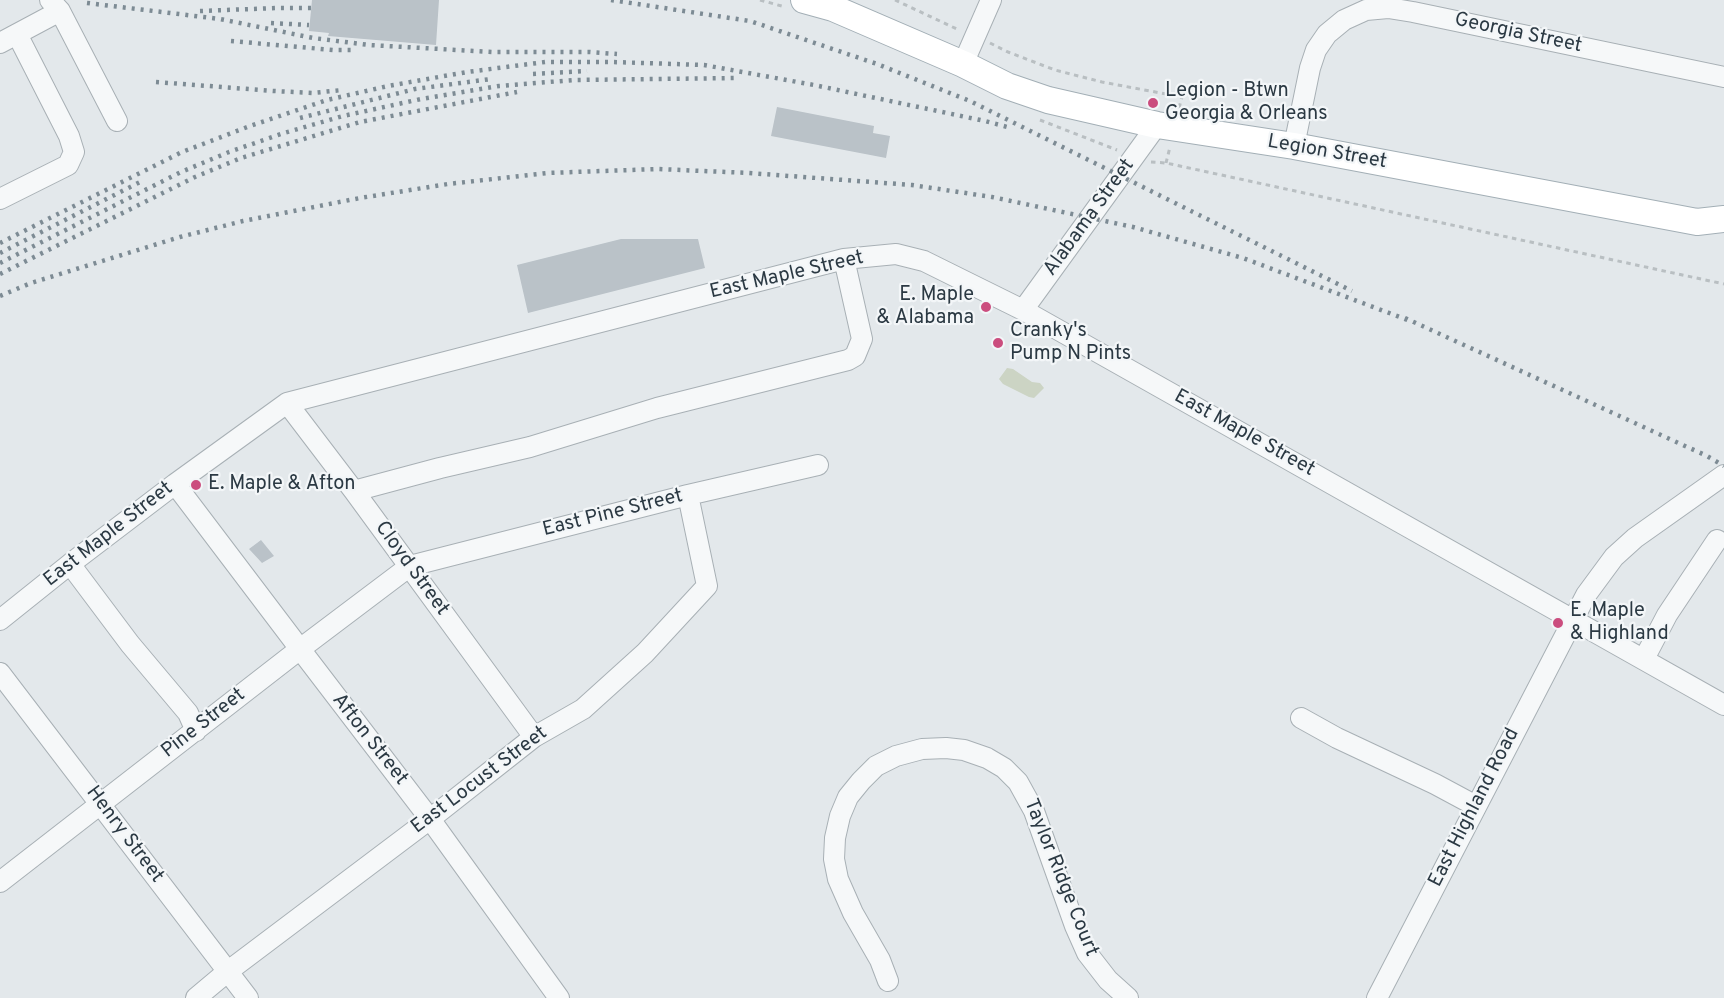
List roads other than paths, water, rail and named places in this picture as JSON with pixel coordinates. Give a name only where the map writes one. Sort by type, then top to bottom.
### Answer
[{"type":"main road","name":"Legion Street","points":[[804,0],[833,8],[963,64],[1007,86],[1048,100],[1166,126],[1294,146],[1697,222],[1724,219]]},
{"type":"street","points":[[963,64],[991,0]]},
{"type":"street","points":[[0,199],[68,165],[74,153],[69,136],[9,39],[55,6],[117,121]]},
{"type":"street","name":"Georgia Street","points":[[1294,146],[1310,68],[1317,50],[1327,34],[1344,20],[1366,10],[1388,8],[1413,12],[1724,77]]},
{"type":"street","name":"Alabama Street","points":[[1023,310],[1166,126]]},
{"type":"street","name":"East Maple Street","points":[[0,620],[175,484],[287,403],[844,259],[896,254],[924,261],[1023,310],[1724,705]]},
{"type":"street","points":[[354,491],[530,447],[678,402],[848,360],[855,356],[862,339],[844,259]]},
{"type":"street","name":"Cloyd Street","points":[[287,403],[410,566],[534,737]]},
{"type":"street","name":"East Pine Street","points":[[410,566],[688,495],[818,465]]},
{"type":"street","name":"East Highland Road","points":[[1377,998],[1573,618],[1597,578],[1635,538],[1724,475]]},
{"type":"street","name":"Afton Street","points":[[175,484],[430,819],[551,994]]},
{"type":"street","name":"East Locust Street","points":[[196,998],[534,737],[583,709],[645,653],[707,586],[688,495]]},
{"type":"street","points":[[1644,659],[1667,615],[1718,540]]},
{"type":"street","points":[[70,564],[130,644],[188,713],[196,730]]},
{"type":"street","name":"Pine Street","points":[[0,882],[410,566]]},
{"type":"street","name":"Henry Street","points":[[0,674],[248,998]]},
{"type":"street","points":[[1301,718],[1476,806]]},
{"type":"street","name":"Taylor Ridge Court","points":[[888,981],[880,960],[853,913],[838,879],[834,859],[837,827],[848,797],[876,766],[896,756],[922,749],[946,748],[964,750],[987,758],[1004,768],[1018,782],[1034,811],[1075,926],[1087,952],[1108,980],[1128,998]]},
{"type":"railway","points":[[611,0],[750,21],[877,64],[970,101],[1352,291]]},
{"type":"railway","points":[[87,3],[220,19],[313,38],[369,45],[493,52],[617,54]]},
{"type":"railway","points":[[200,11],[311,8]]},
{"type":"railway","points":[[271,23],[309,25]]},
{"type":"railway","points":[[231,41],[354,50]]},
{"type":"railway","points":[[0,243],[182,152],[327,100],[467,72],[545,62],[704,65],[814,85],[1011,128]]},
{"type":"railway","points":[[533,74],[587,71]]},
{"type":"railway","points":[[0,263],[181,172],[229,152],[343,116],[421,99],[499,86],[574,80],[739,78]]},
{"type":"railway","points":[[300,118],[415,89],[491,79]]},
{"type":"railway","points":[[156,82],[313,93],[342,90]]},
{"type":"railway","points":[[0,274],[195,177],[241,158],[360,122],[517,92]]},
{"type":"railway","points":[[0,296],[31,283],[180,237],[243,221],[360,198],[448,184],[547,173],[658,169],[912,185],[992,197],[1133,227],[1243,258],[1413,322]]},
{"type":"railway","points":[[0,253],[144,180]]},
{"type":"railway","points":[[1405,318],[1707,456],[1724,466]]},
{"type":"place","name":"Legion - Btwn Georgia & Orleans","points":[[1153,103]]},
{"type":"place","name":"E. Maple & Alabama","points":[[986,307]]},
{"type":"place","name":"Cranky's Pump N Pints","points":[[998,343]]},
{"type":"place","name":"E. Maple & Afton","points":[[196,485]]},
{"type":"place","name":"E. Maple & Highland","points":[[1558,623]]}]
